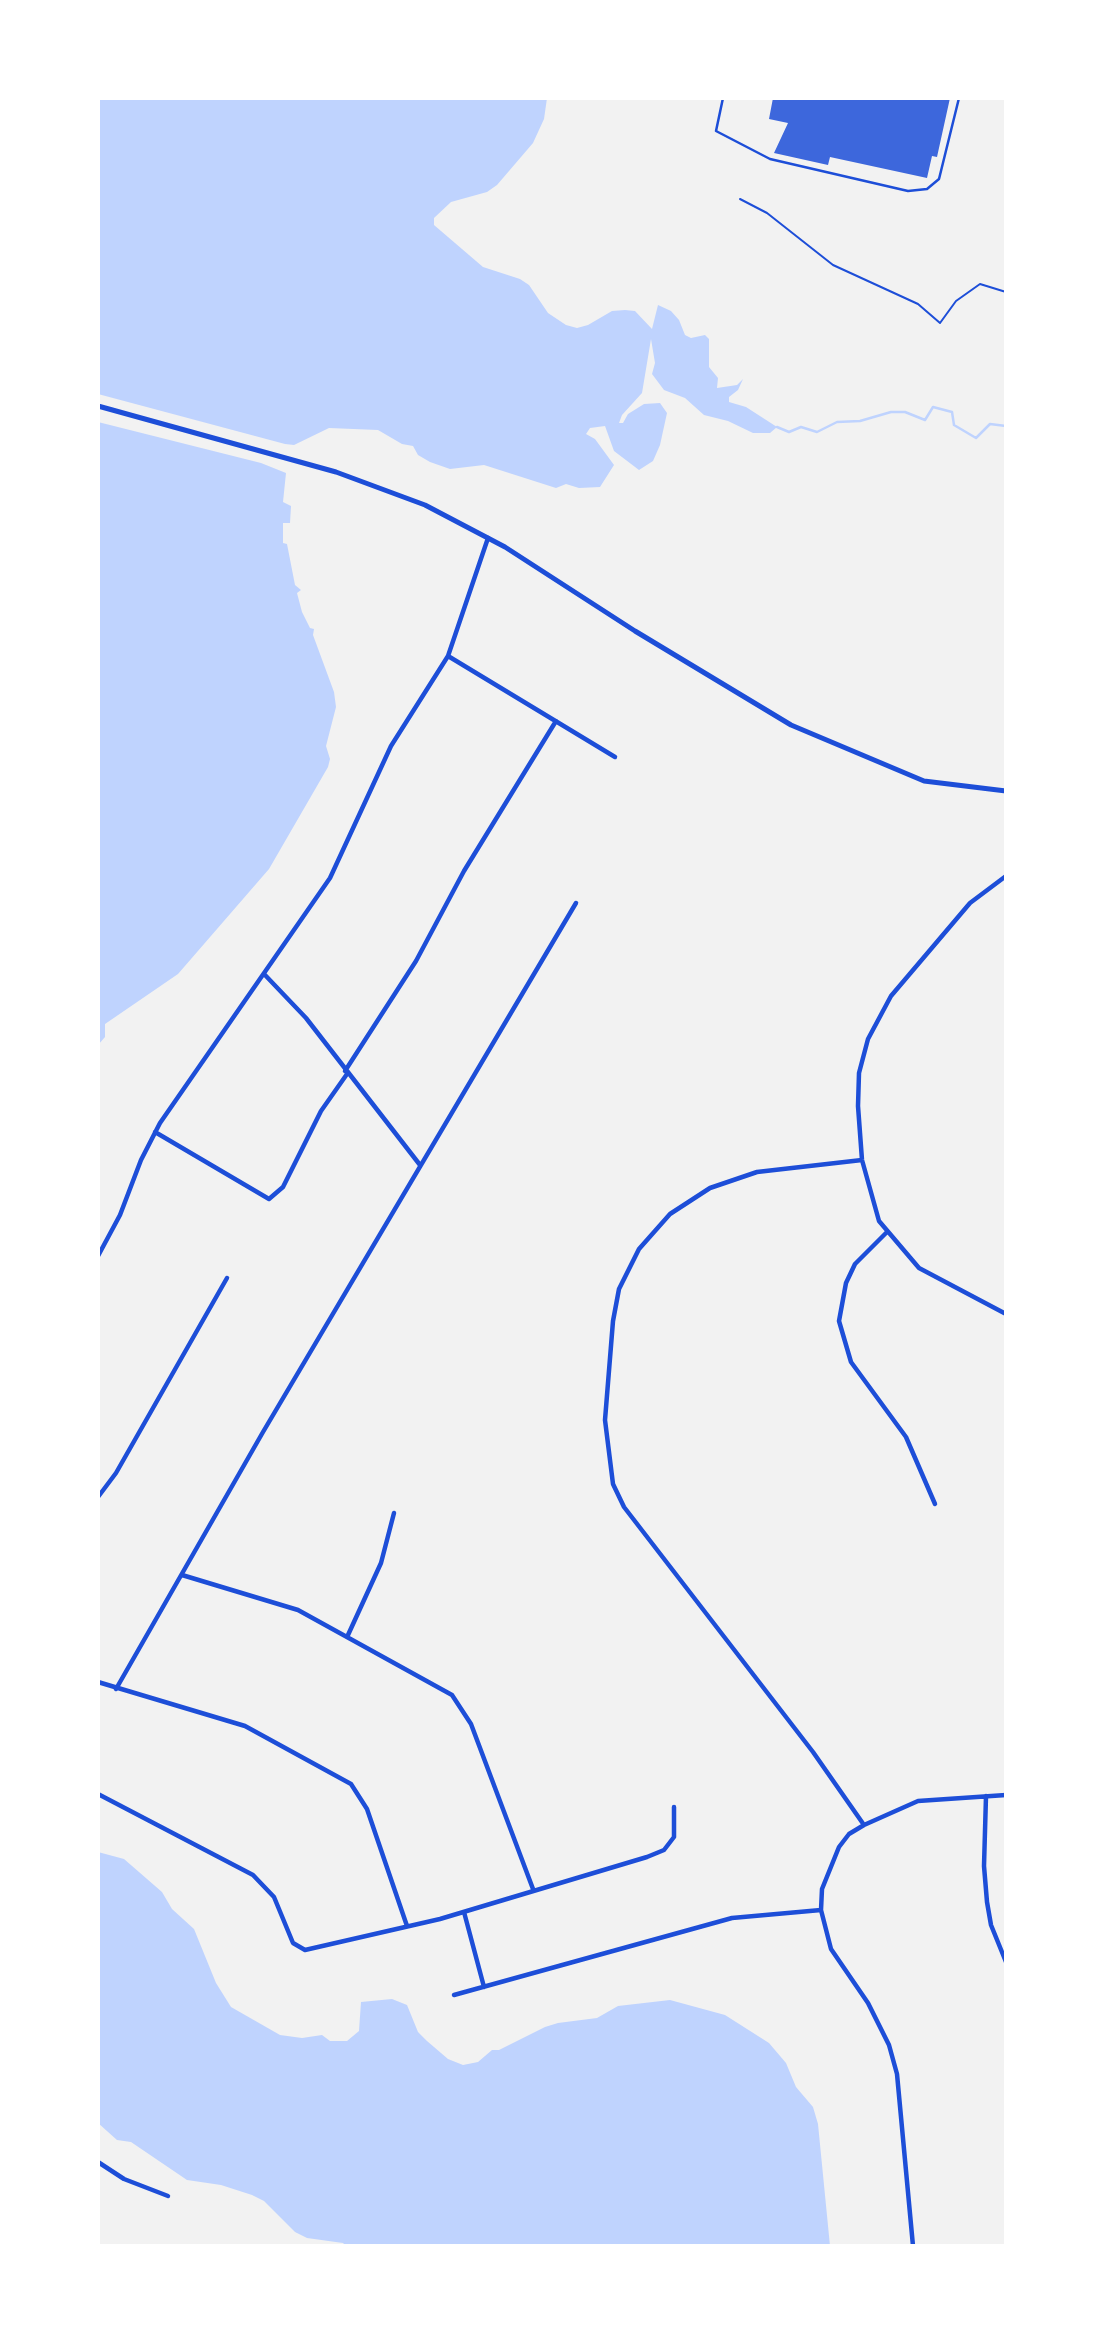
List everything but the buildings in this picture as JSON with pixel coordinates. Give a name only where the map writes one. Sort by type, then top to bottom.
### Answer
[{"type":"street","points":[[98,405],[358,479],[425,505],[488,538],[772,715],[878,764],[938,785],[1006,791]]},
{"type":"street","points":[[98,1256],[120,1215],[155,1132],[330,878],[391,746],[448,656],[488,538]]},
{"type":"street","points":[[448,656],[615,757]]},
{"type":"street","points":[[155,1132],[269,1199],[283,1187],[321,1111],[416,961],[464,872],[556,721]]},
{"type":"street","points":[[1006,876],[980,892],[891,996],[875,1024],[863,1056],[858,1090],[862,1160],[872,1202],[887,1232],[919,1268],[1006,1314]]},
{"type":"street","points":[[116,1689],[420,1165],[576,903]]},
{"type":"street","points":[[265,975],[301,1012],[420,1165]]},
{"type":"street","points":[[862,1160],[757,1172],[710,1188],[670,1214],[639,1250],[619,1289],[613,1321],[605,1420],[613,1484],[624,1507],[813,1752],[864,1825]]},
{"type":"street","points":[[887,1232],[855,1264],[846,1283],[839,1321],[851,1362],[906,1437],[935,1504]]},
{"type":"street","points":[[98,1497],[116,1473],[227,1278]]},
{"type":"street","points":[[348,1635],[381,1563],[394,1513]]},
{"type":"street","points":[[182,1575],[276,1601],[348,1635],[438,1685],[458,1700],[471,1724],[533,1889]]},
{"type":"street","points":[[98,1682],[245,1726],[351,1784],[367,1809],[407,1926]]},
{"type":"street","points":[[98,1794],[253,1875],[274,1897],[290,1937],[298,1947],[313,1950],[464,1912],[664,1850],[674,1837],[674,1807]]},
{"type":"street","points":[[913,2246],[897,2074],[889,2045],[868,2003],[831,1949],[821,1910],[822,1889],[831,1861],[849,1834],[864,1825],[918,1801],[1006,1795]]},
{"type":"street","points":[[986,1796],[984,1866],[987,1902],[991,1925],[1006,1962]]},
{"type":"street","points":[[454,1995],[718,1921],[821,1910]]},
{"type":"street","points":[[464,1912],[484,1987]]},
{"type":"street","points":[[98,2162],[124,2179],[168,2196]]},
{"type":"lane","points":[[723,98],[716,131],[748,148],[770,159],[908,191],[928,189],[939,179],[959,98]]},
{"type":"path","points":[[740,199],[767,213],[833,265],[918,304],[940,323],[956,301],[980,284],[1006,292]]},
{"type":"water","points":[[98,98],[547,98],[544,119],[533,143],[497,185],[487,192],[451,202],[434,218],[434,225],[483,267],[520,279],[529,285],[548,313],[566,325],[577,328],[588,325],[612,311],[625,310],[635,311],[652,329],[658,305],[671,311],[679,320],[685,335],[691,338],[705,335],[709,339],[709,367],[718,378],[717,388],[737,385],[743,379],[738,390],[729,397],[729,402],[746,407],[777,427],[770,433],[753,433],[728,421],[704,415],[685,398],[664,390],[652,374],[655,363],[651,339],[642,393],[622,415],[619,423],[623,423],[628,414],[644,404],[660,403],[667,413],[660,445],[653,461],[639,470],[614,451],[605,426],[590,428],[586,434],[595,439],[614,465],[600,487],[579,488],[566,484],[556,488],[484,465],[450,469],[430,462],[418,455],[413,446],[402,444],[378,430],[329,428],[294,445],[285,444],[98,394]]},
{"type":"water","points":[[98,422],[261,463],[286,473],[283,502],[291,506],[290,523],[283,523],[283,543],[287,544],[295,585],[301,590],[297,593],[302,612],[310,628],[314,629],[313,635],[334,692],[336,707],[326,746],[330,759],[328,767],[269,869],[178,974],[105,1024],[105,1037],[98,1045]]},
{"type":"water","points":[[98,1852],[124,1859],[162,1892],[172,1909],[194,1929],[216,1983],[231,2007],[280,2035],[302,2038],[322,2035],[330,2041],[347,2041],[359,2031],[361,2002],[392,1999],[407,2005],[418,2032],[427,2041],[448,2059],[463,2065],[478,2062],[492,2050],[499,2050],[545,2027],[597,2018],[618,2006],[670,2000],[725,2015],[769,2043],[786,2063],[796,2087],[813,2107],[818,2124],[830,2246],[346,2246],[343,2243],[307,2238],[295,2232],[264,2201],[252,2195],[221,2185],[187,2180],[131,2142],[117,2140],[98,2123]]},
{"type":"waterway","points":[[777,427],[789,432],[801,427],[817,432],[837,422],[860,421],[891,412],[905,412],[925,420],[933,407],[952,412],[954,425],[976,438],[990,424],[1006,426]]}]
